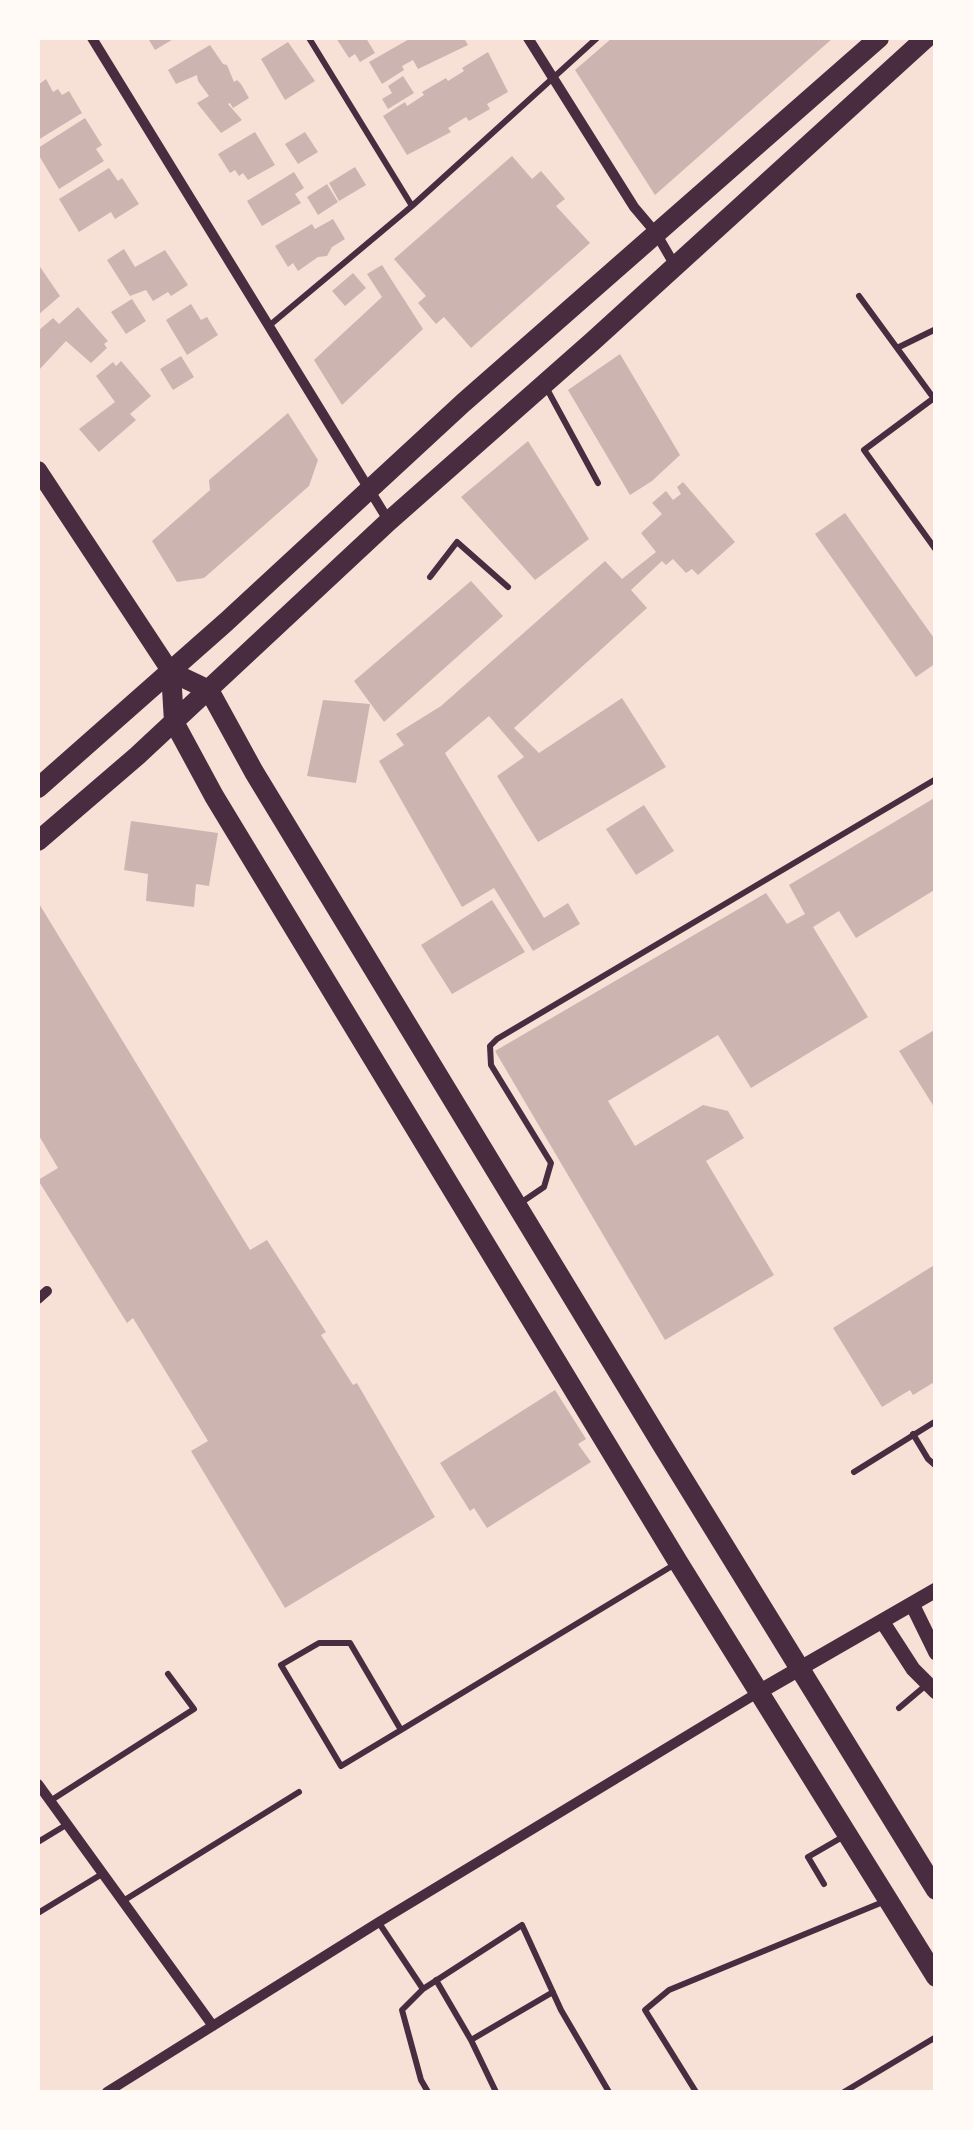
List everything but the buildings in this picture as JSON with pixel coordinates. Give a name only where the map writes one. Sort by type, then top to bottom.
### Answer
[{"type":"main road","points":[[38,788],[172,672],[463,404],[879,38]]},
{"type":"main road","points":[[38,841],[926,38]]},
{"type":"main road","points":[[38,470],[172,672],[209,690],[254,772],[936,1890]]},
{"type":"main road","points":[[172,672],[174,722],[214,796],[678,1562],[936,1977]]},
{"type":"street","points":[[92,38],[388,521]]},
{"type":"street","points":[[528,38],[674,264]]},
{"type":"street","points":[[107,2092],[378,1922],[799,1668],[936,1590]]},
{"type":"street","points":[[912,1604],[936,1653]]},
{"type":"street","points":[[882,1620],[931,1689]]},
{"type":"street","points":[[38,1784],[213,2026]]},
{"type":"lane","points":[[308,38],[412,206]]},
{"type":"lane","points":[[269,326],[412,206],[597,38]]},
{"type":"lane","points":[[859,296],[935,399],[864,450],[936,550]]},
{"type":"lane","points":[[897,348],[936,329]]},
{"type":"lane","points":[[544,384],[598,483]]},
{"type":"lane","points":[[430,578],[457,542],[508,588]]},
{"type":"lane","points":[[518,1205],[544,1187],[551,1163],[491,1065],[490,1046],[497,1038],[936,779]]},
{"type":"lane","points":[[854,1472],[936,1421]]},
{"type":"lane","points":[[914,1434],[928,1460],[936,1466]]},
{"type":"lane","points":[[400,1730],[350,1644],[319,1643],[281,1666],[342,1766],[678,1562]]},
{"type":"lane","points":[[49,1802],[194,1709],[168,1674]]},
{"type":"lane","points":[[899,1708],[931,1689]]},
{"type":"lane","points":[[122,1901],[298,1792]]},
{"type":"lane","points":[[38,1842],[66,1825]]},
{"type":"lane","points":[[824,1884],[808,1857],[847,1835]]},
{"type":"lane","points":[[38,1914],[102,1874]]},
{"type":"lane","points":[[696,2092],[646,2010],[669,1990],[887,1900]]},
{"type":"lane","points":[[378,1922],[422,1988]]},
{"type":"lane","points":[[428,2092],[421,2080],[402,2010],[422,1988],[522,1925],[553,1992],[608,2092]]},
{"type":"lane","points":[[436,1980],[496,2092]]},
{"type":"lane","points":[[471,2040],[553,1992]]},
{"type":"lane","points":[[844,2092],[936,2037]]}]
